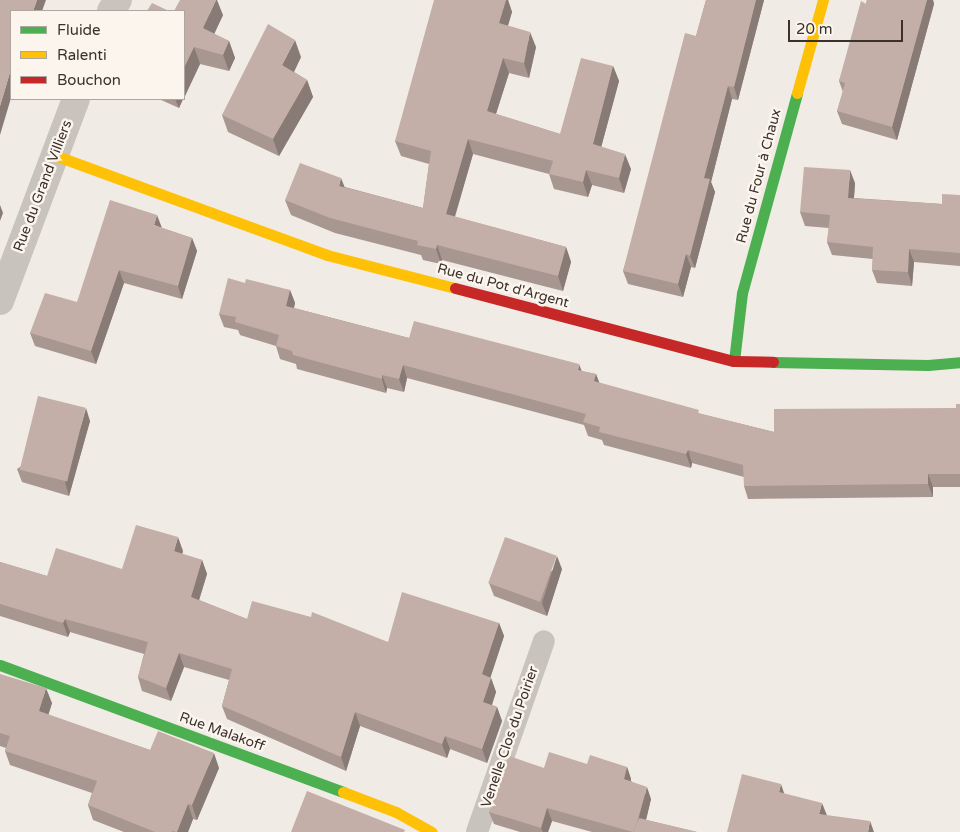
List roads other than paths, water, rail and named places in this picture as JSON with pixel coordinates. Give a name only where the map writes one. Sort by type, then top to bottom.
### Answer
[{"type":"street","name":"Rue du Four à Chaux","points":[[734,362],[742,293],[823,0]]},
{"type":"street","name":"Rue du Grand Villiers","points":[[0,301],[76,100]]},
{"type":"street","name":"Rue du Pot d'Argent","points":[[54,155],[327,255],[734,362],[928,365],[960,362]]},
{"type":"street","name":"Rue Malakoff","points":[[0,665],[396,812],[432,832]]},
{"type":"lane","name":"Venelle Clos du Poirier","points":[[477,832],[544,641]]}]
